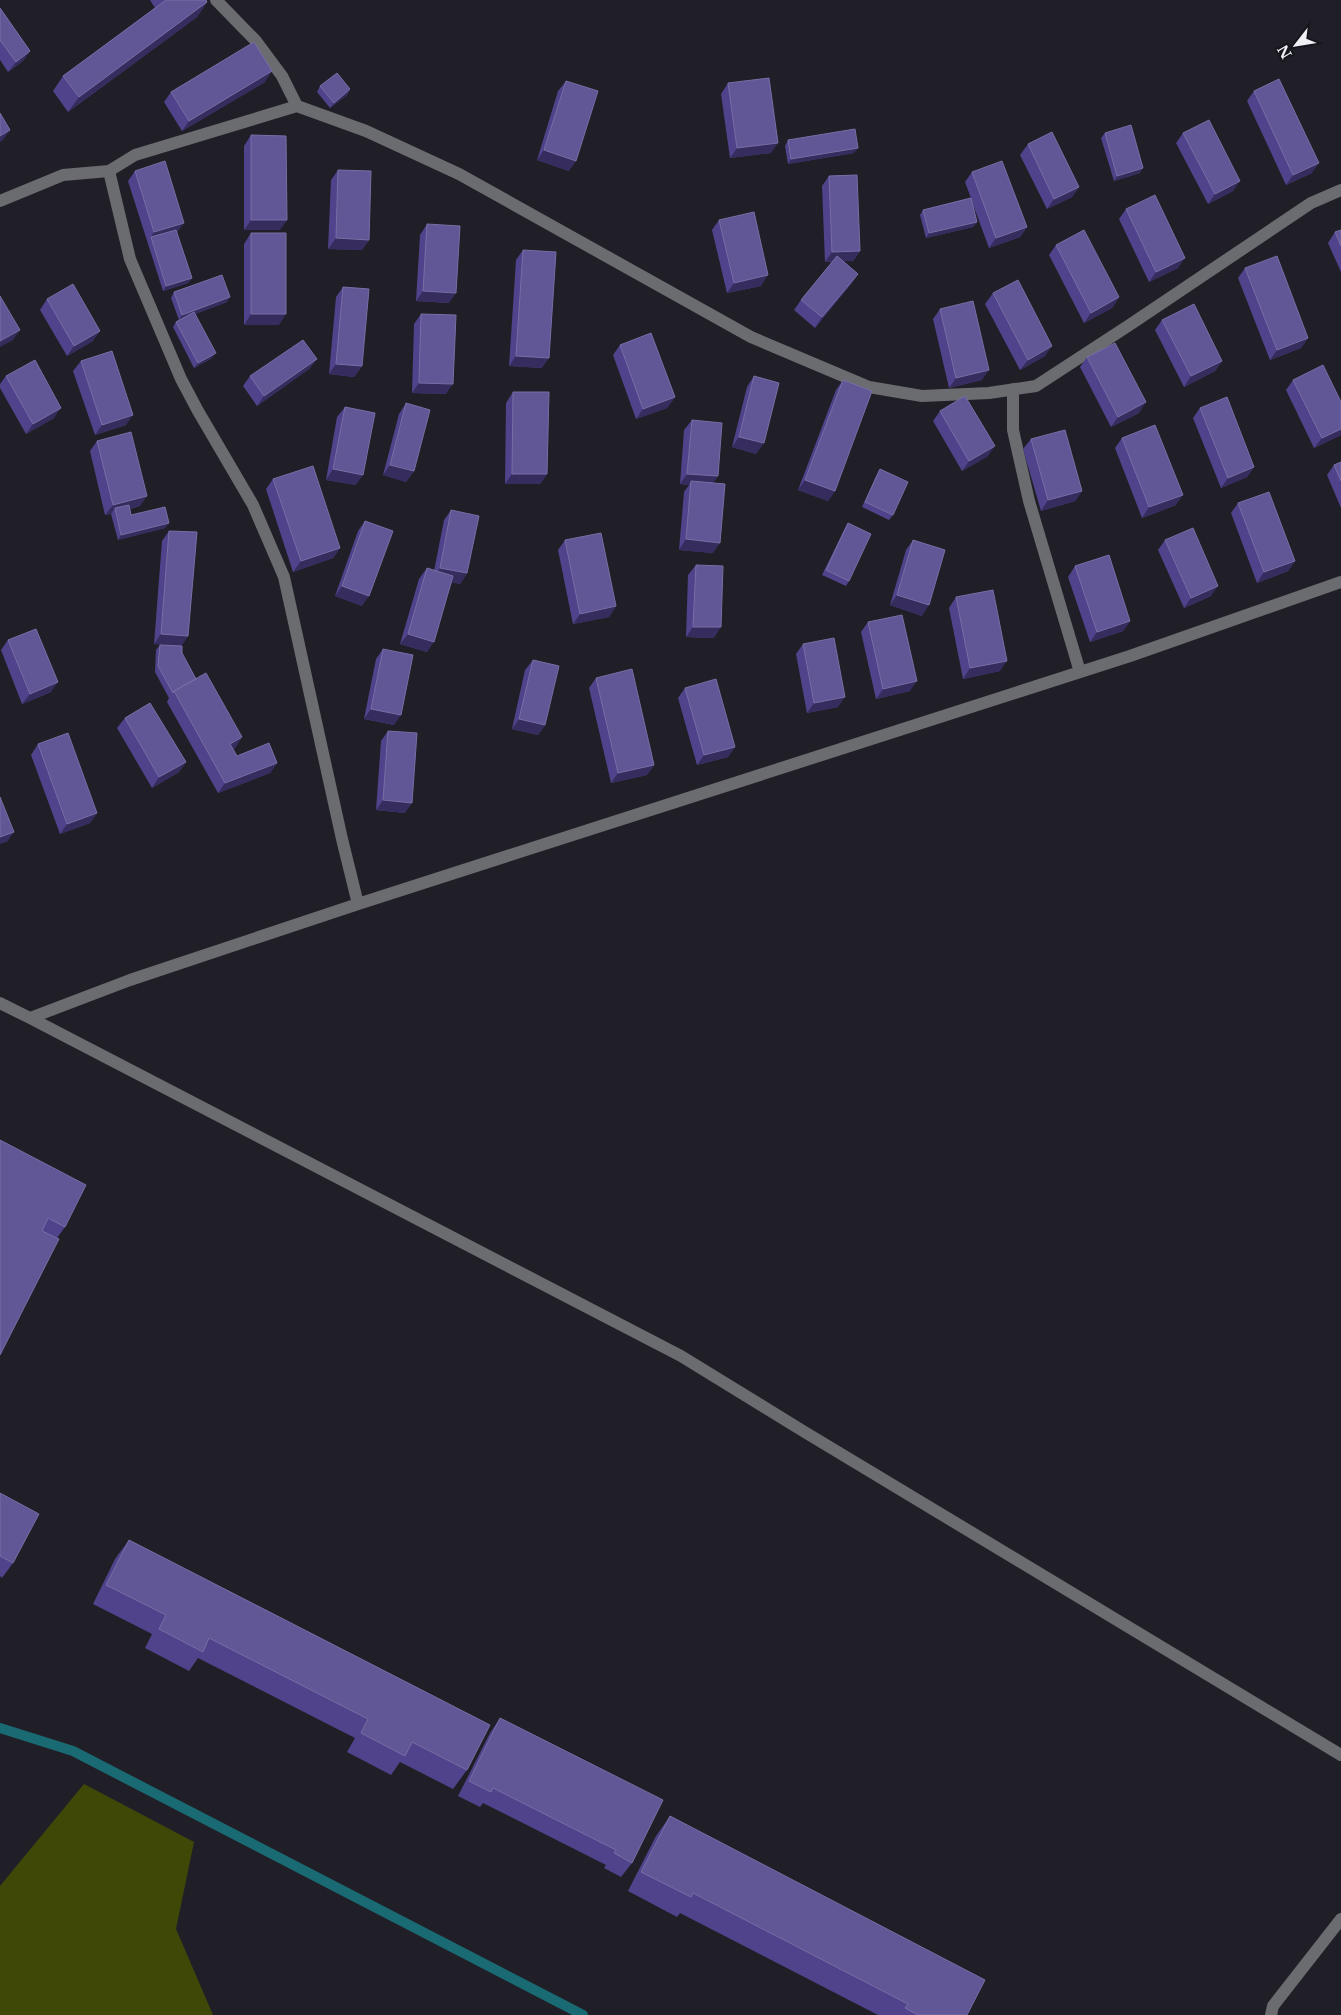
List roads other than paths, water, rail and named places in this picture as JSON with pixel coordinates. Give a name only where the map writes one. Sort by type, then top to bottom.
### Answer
[{"type":"street","points":[[216,0],[256,41],[282,76],[297,106]]},
{"type":"street","points":[[0,201],[63,175],[110,172],[135,155],[297,106],[366,131],[459,174],[751,336],[869,387],[922,396],[989,393],[1036,386],[1311,203],[1341,190]]},
{"type":"street","points":[[110,172],[130,259],[181,379],[253,505],[284,577],[358,904]]},
{"type":"street","points":[[1013,389],[1014,430],[1029,501],[1080,672]]},
{"type":"street","points":[[30,1018],[130,980],[358,904],[1080,672],[1341,582]]},
{"type":"street","points":[[0,1003],[681,1356],[803,1432],[1341,1755]]},
{"type":"street","points":[[1271,2015],[1273,2006],[1341,1919]]},
{"type":"waterway","points":[[0,1728],[73,1751],[583,2015]]}]
